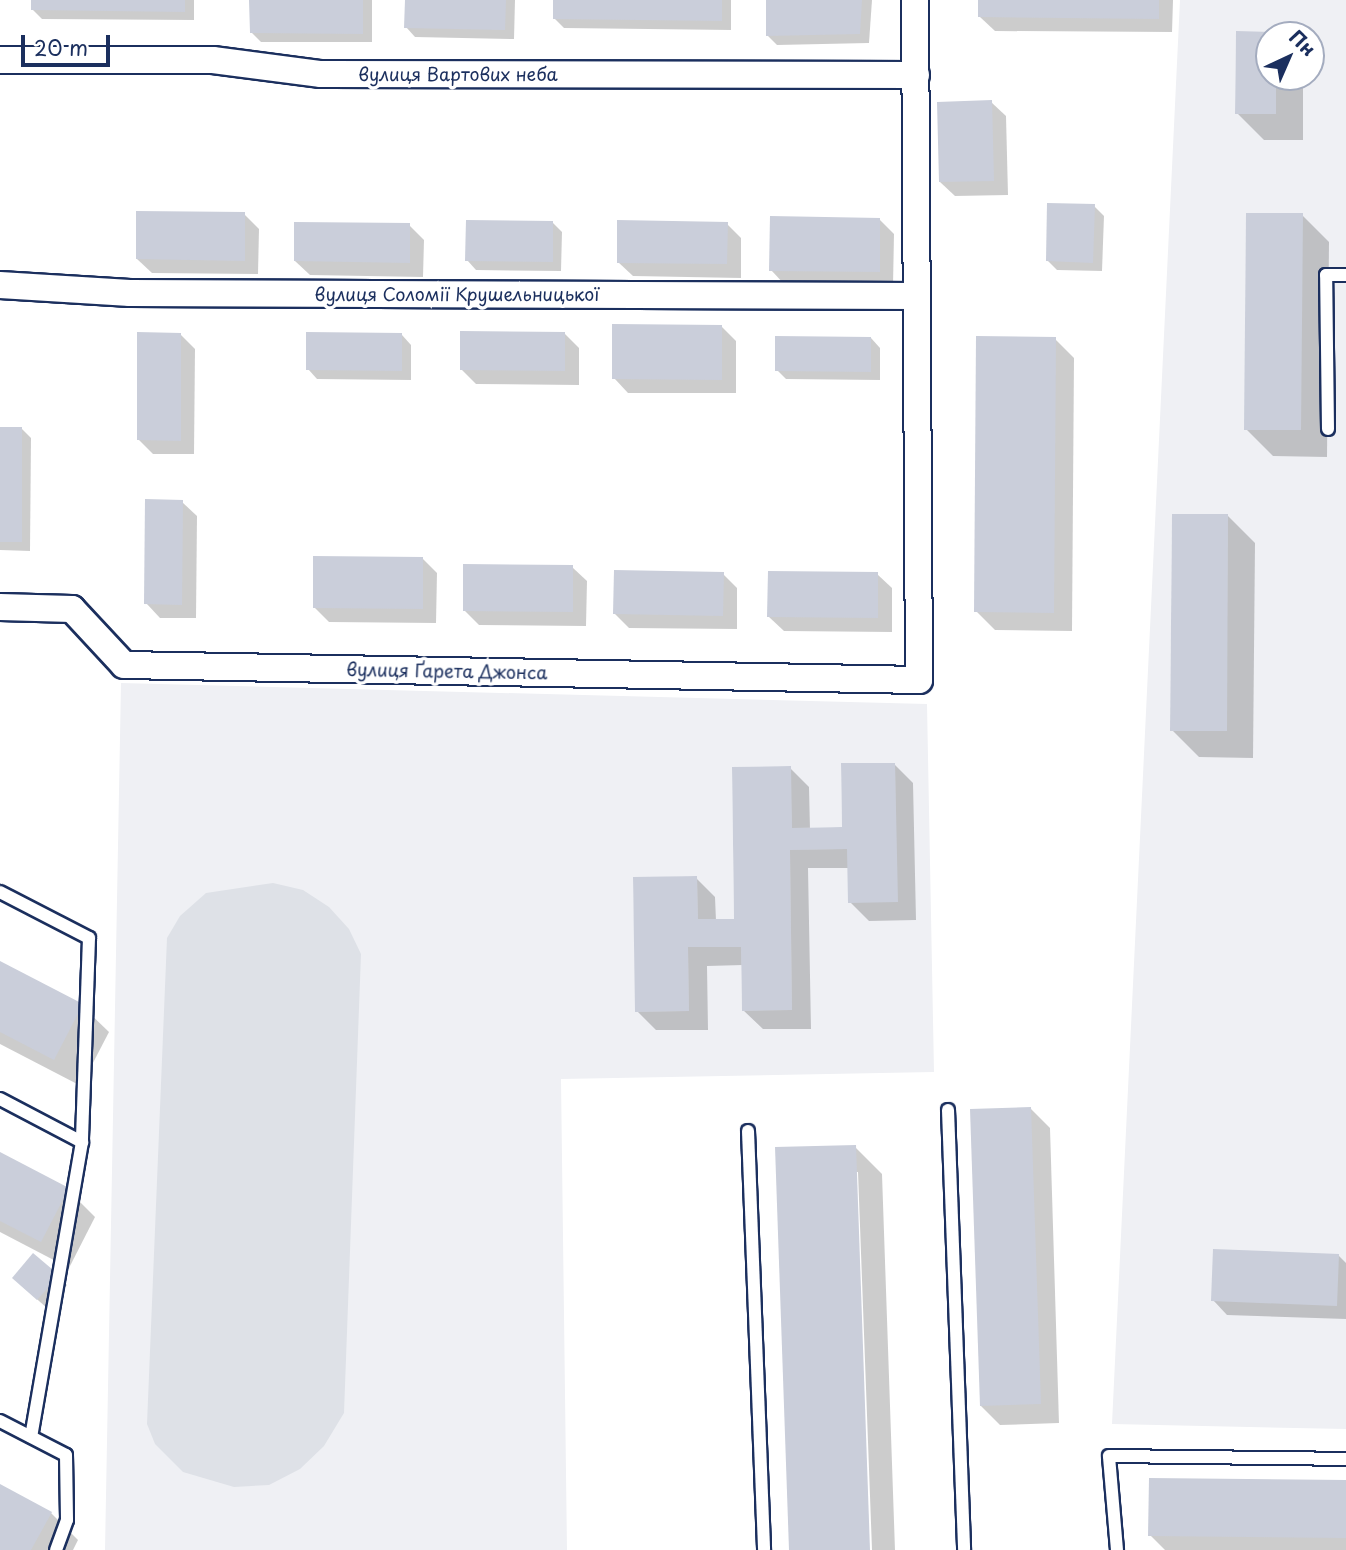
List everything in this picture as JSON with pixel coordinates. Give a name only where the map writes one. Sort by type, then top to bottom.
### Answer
[{"type":"street","points":[[915,0],[915,296]]},
{"type":"street","name":"вулиця Вартових неба","points":[[0,60],[213,60],[321,74],[916,75]]},
{"type":"street","name":"вулиця Соломії Крушельницької","points":[[0,285],[130,293],[915,296]]},
{"type":"street","name":"вулиця Ґарета Джонса","points":[[0,607],[72,609],[124,665],[919,680],[915,296]]},
{"type":"lane","points":[[1328,429],[1326,275],[1346,275]]},
{"type":"lane","points":[[0,892],[89,938],[82,1142],[31,1437]]},
{"type":"lane","points":[[0,1099],[82,1142]]},
{"type":"lane","points":[[948,1110],[964,1550]]},
{"type":"lane","points":[[748,1131],[764,1550]]},
{"type":"lane","points":[[0,1421],[66,1455],[67,1520],[56,1550]]},
{"type":"lane","points":[[1117,1550],[1109,1456],[1346,1459]]},
{"type":"shaded area","points":[[1180,0],[1346,0],[1346,1429],[1112,1424]],"holes":[[[1246,213],[1302,213],[1300,430],[1245,430]],[[1172,514],[1228,515],[1226,731],[1170,730]]]},
{"type":"shaded area","points":[[121,683],[927,704],[934,1072],[561,1079],[567,1550],[105,1550]],"holes":[[[895,763],[897,902],[847,849],[790,850],[792,1010],[742,1011],[741,947],[688,947],[689,1011],[636,1012],[633,878],[697,876],[698,919],[734,919],[732,767],[790,766],[792,828],[842,827],[841,764]]]},
{"type":"shaded area","points":[[273,883],[303,890],[329,907],[349,929],[361,954],[344,1413],[324,1446],[300,1469],[269,1485],[234,1487],[183,1472],[155,1444],[147,1424],[167,938],[180,916],[206,893]]},
{"type":"building","points":[[31,0],[185,0],[185,12],[31,10]]},
{"type":"building","points":[[249,0],[363,0],[363,34],[250,33]]},
{"type":"building","points":[[405,0],[506,0],[505,30],[404,28]]},
{"type":"building","points":[[553,0],[722,0],[722,21],[553,19]]},
{"type":"building","points":[[766,0],[862,0],[860,34],[766,36]]},
{"type":"building","points":[[978,0],[1159,0],[1159,19],[978,17]]},
{"type":"building","points":[[1236,31],[1255,31],[1255,91],[1276,91],[1276,114],[1235,114]]},
{"type":"building","points":[[992,100],[994,181],[939,182],[937,102]]},
{"type":"building","points":[[1047,203],[1095,204],[1093,263],[1046,261]]},
{"type":"building","points":[[136,211],[245,212],[245,261],[136,259]]},
{"type":"building","points":[[1246,213],[1303,213],[1301,430],[1244,430]]},
{"type":"building","points":[[770,216],[880,218],[880,272],[769,271]]},
{"type":"building","points":[[466,220],[553,221],[553,262],[465,261]]},
{"type":"building","points":[[617,220],[728,222],[727,264],[617,263]]},
{"type":"building","points":[[294,222],[410,223],[410,263],[294,261]]},
{"type":"building","points":[[612,324],[722,325],[722,380],[612,379]]},
{"type":"building","points":[[460,331],[565,332],[565,371],[460,370]]},
{"type":"building","points":[[137,332],[181,333],[181,441],[137,440]]},
{"type":"building","points":[[306,332],[402,333],[402,371],[306,370]]},
{"type":"building","points":[[775,336],[871,337],[871,372],[775,371]]},
{"type":"building","points":[[976,336],[1056,337],[1054,613],[974,612]]},
{"type":"building","points":[[0,427],[22,427],[22,542],[0,542]]},
{"type":"building","points":[[145,499],[183,500],[182,605],[144,604]]},
{"type":"building","points":[[1172,514],[1228,514],[1227,731],[1170,731]]},
{"type":"building","points":[[313,556],[423,557],[423,609],[313,608]]},
{"type":"building","points":[[463,564],[573,565],[573,612],[463,611]]},
{"type":"building","points":[[614,570],[724,572],[723,616],[613,614]]},
{"type":"building","points":[[768,571],[878,572],[878,618],[767,617]]},
{"type":"building","points":[[841,763],[895,763],[898,902],[848,903],[847,849],[790,850],[792,1010],[742,1011],[741,947],[688,947],[689,1011],[635,1012],[633,877],[697,876],[698,919],[734,919],[732,767],[791,766],[792,828],[842,827]]},
{"type":"building","points":[[0,961],[83,1004],[54,1060],[0,1032]]},
{"type":"building","points":[[1031,1107],[1041,1404],[980,1406],[970,1109]]},
{"type":"building","points":[[856,1145],[870,1550],[789,1550],[775,1147]]},
{"type":"building","points":[[0,1152],[69,1188],[41,1242],[0,1221]]},
{"type":"building","points":[[1213,1249],[1339,1254],[1337,1306],[1211,1301]]},
{"type":"building","points":[[33,1253],[59,1275],[37,1300],[12,1278]]},
{"type":"building","points":[[1149,1478],[1346,1480],[1346,1538],[1148,1536]]},
{"type":"building","points":[[0,1484],[52,1512],[31,1550],[0,1550]]}]
